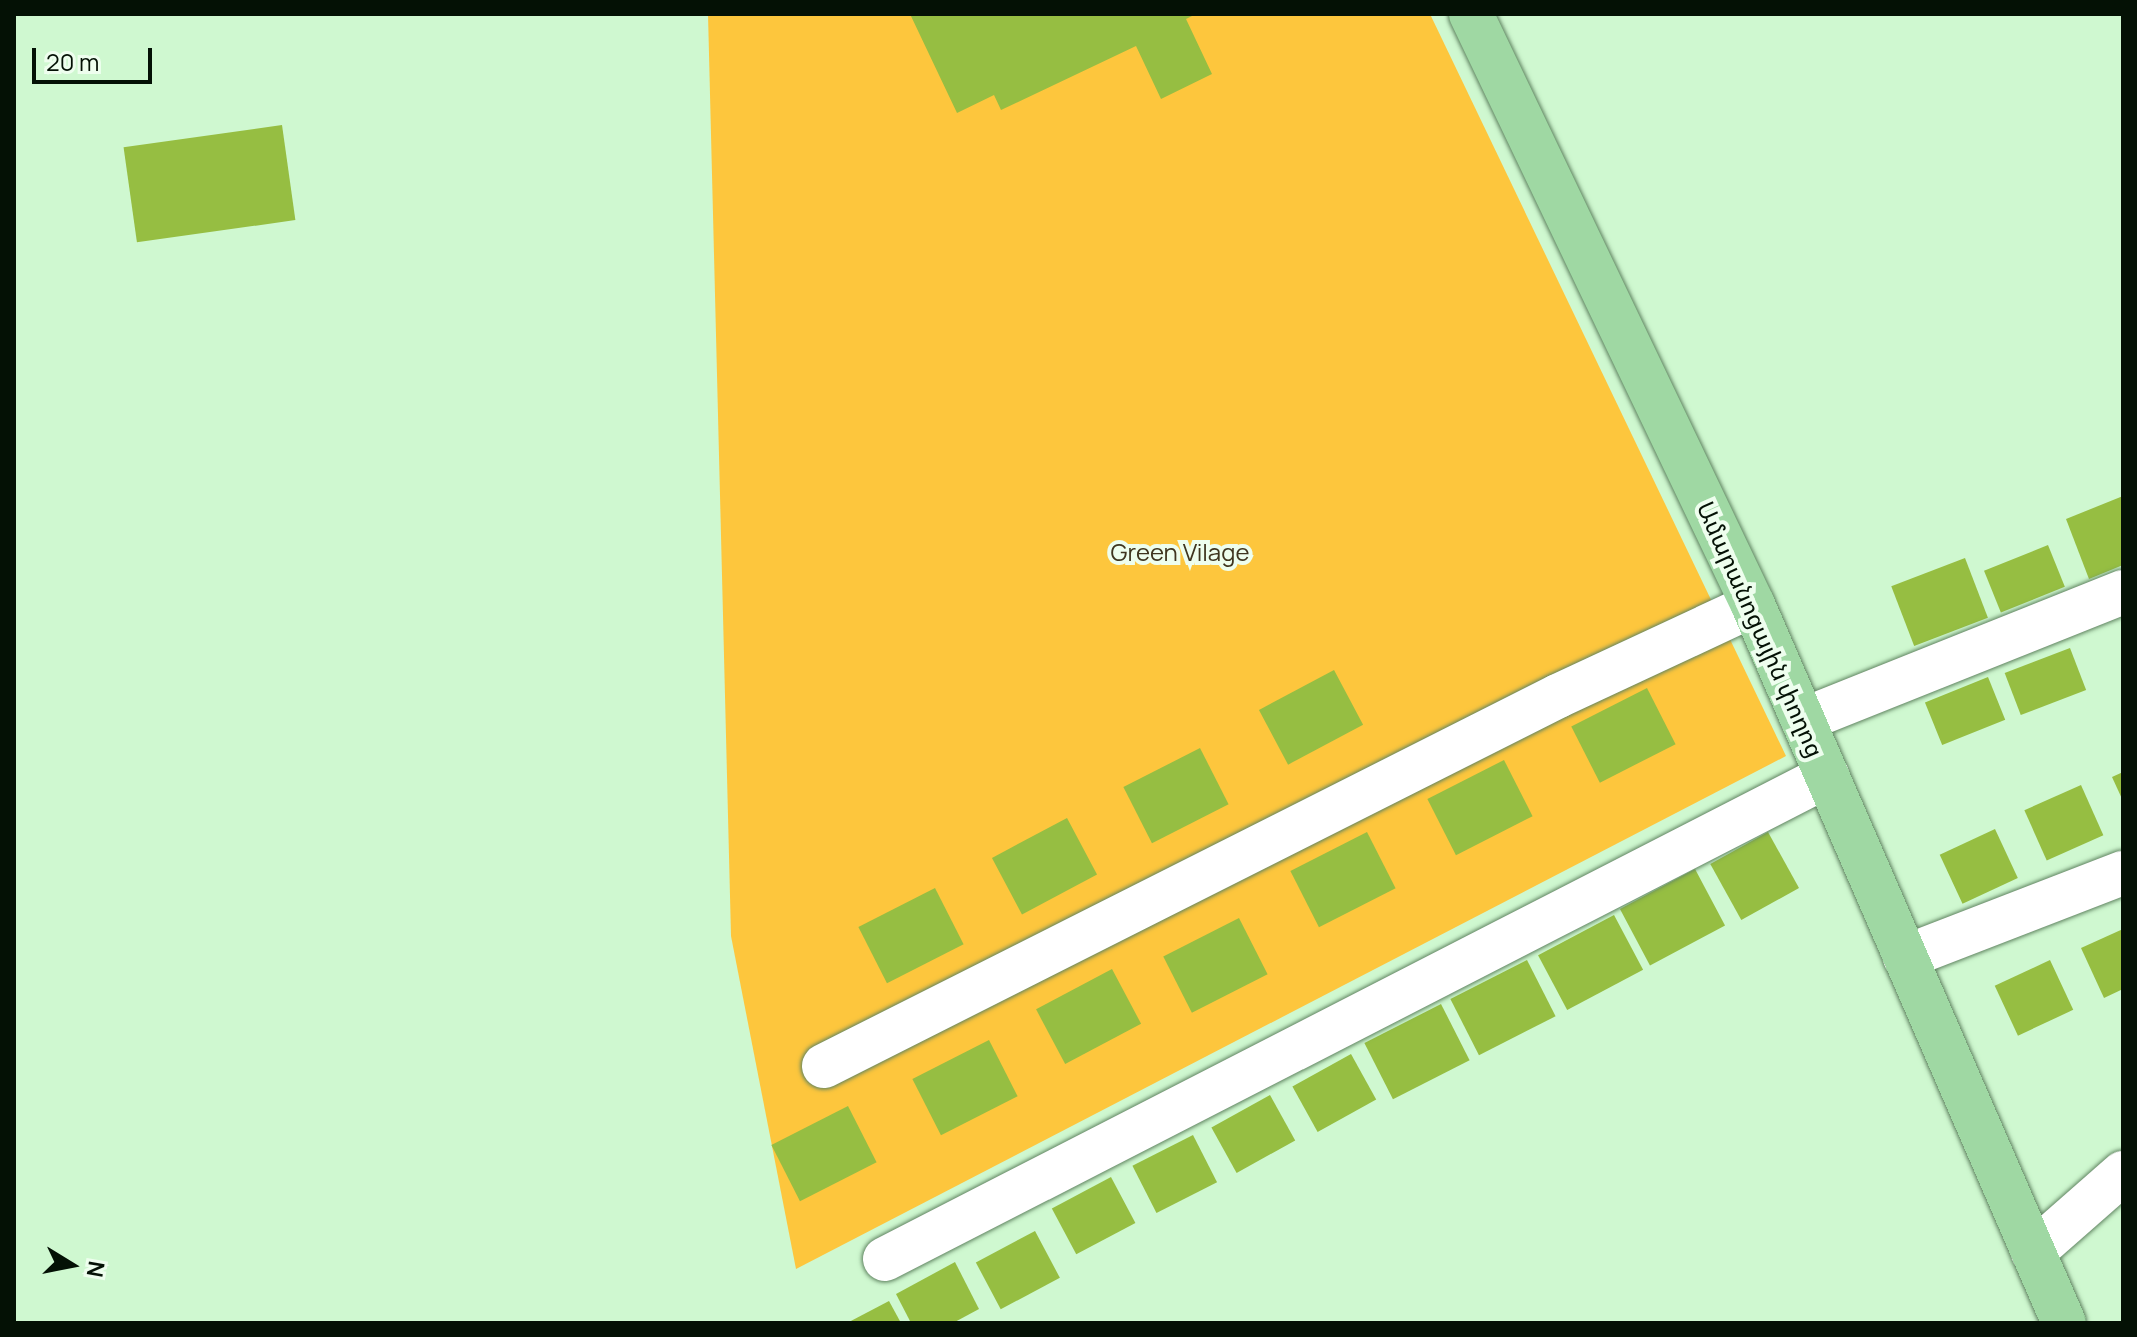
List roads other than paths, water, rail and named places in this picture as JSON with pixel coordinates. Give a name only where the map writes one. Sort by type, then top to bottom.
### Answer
[{"type":"main road","name":"Ամարանոցային փողոց","points":[[1471,14],[1753,605],[2064,1323]]},
{"type":"street","points":[[1803,720],[2123,592]]},
{"type":"street","points":[[824,1066],[1558,696],[1753,605]]},
{"type":"street","points":[[885,1259],[1827,776]]},
{"type":"street","points":[[1905,957],[2123,873]]},
{"type":"street","points":[[2033,1252],[2123,1173]]},
{"type":"park label","name":"Green Vilage","points":[[1180,552]]}]
